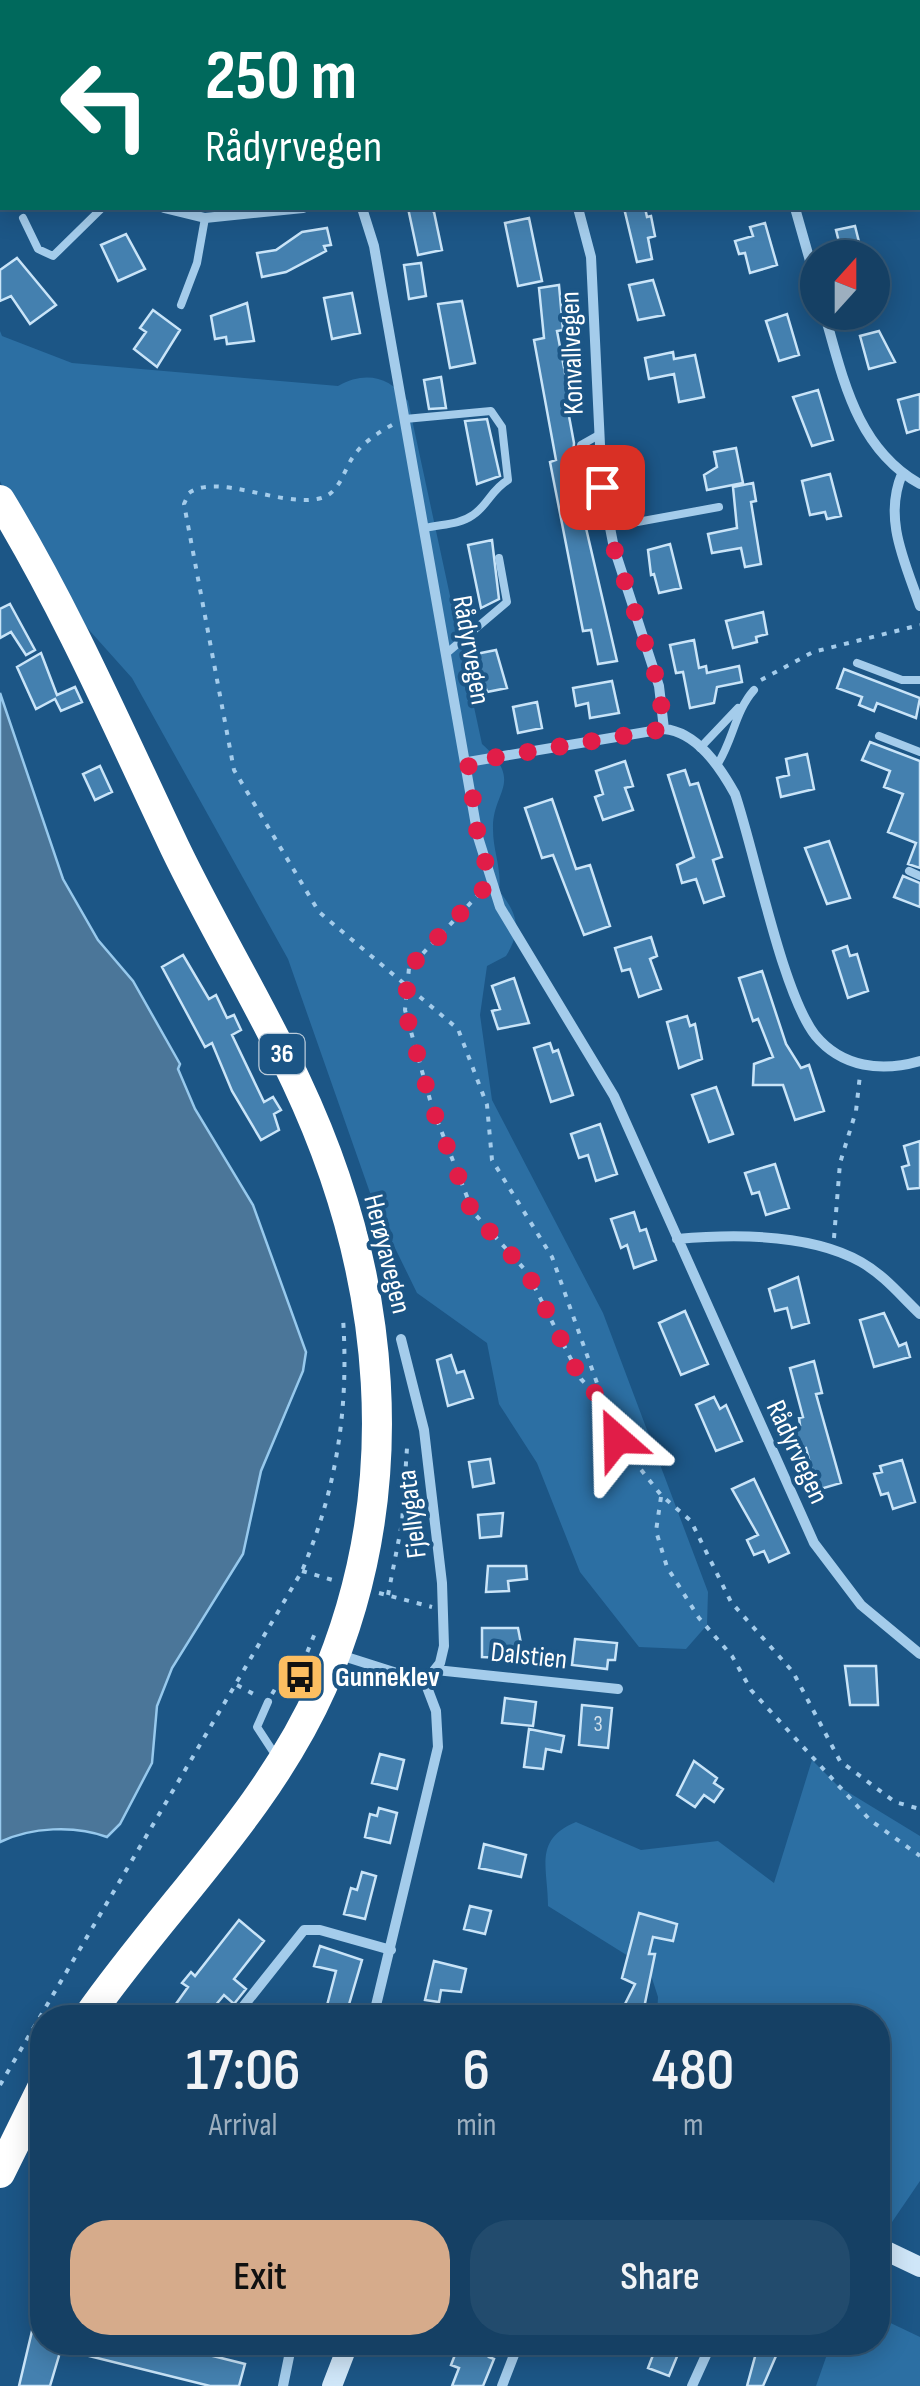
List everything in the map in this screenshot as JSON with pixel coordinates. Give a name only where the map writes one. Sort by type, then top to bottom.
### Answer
[{"type":"highway","name":"Herøyavegen","points":[[0,500],[68,619],[175,847],[298,1084],[353,1239],[373,1329],[380,1401],[379,1455],[367,1547],[325,1644],[282,1763],[223,1848],[97,2005]]},
{"type":"highway","points":[[0,2174],[30,2113]]},
{"type":"main road","points":[[890,2253],[920,2268]]},
{"type":"main road","points":[[332,2386],[344,2355]]},
{"type":"street","points":[[172,210],[205,218],[283,210]]},
{"type":"street","name":"Rådyrvegen","points":[[363,210],[374,246],[468,762],[478,837],[500,907],[614,1096],[814,1543],[861,1605],[920,1654]]},
{"type":"street","name":"Konvallvegen","points":[[578,210],[590,257],[597,436],[610,526],[659,686],[664,729]]},
{"type":"street","points":[[796,210],[804,240]]},
{"type":"street","points":[[829,330],[852,405],[866,434],[902,474],[920,484]]},
{"type":"street","points":[[902,474],[892,508],[894,528],[920,606]]},
{"type":"street","points":[[468,762],[677,730],[716,765],[735,794],[806,1019],[826,1046],[861,1066],[901,1067],[920,1061]]},
{"type":"street","points":[[677,1239],[715,1236],[810,1245],[833,1252],[884,1278],[920,1314]]},
{"type":"street","name":"Fjellygata","points":[[401,1339],[426,1442],[444,1622],[444,1646],[436,1670]]},
{"type":"street","points":[[325,1644],[425,1682],[436,1711],[438,1747],[376,2005]]},
{"type":"street","points":[[425,1682],[436,1670]]},
{"type":"street","name":"Dalstien","points":[[436,1670],[618,1689]]},
{"type":"street","points":[[244,2005],[304,1930],[320,1930],[391,1950]]},
{"type":"street","points":[[283,2386],[289,2355]]},
{"type":"street","points":[[502,2386],[514,2355]]},
{"type":"street","points":[[692,2386],[706,2355]]},
{"type":"lane","points":[[23,218],[38,249],[53,256],[100,210]]},
{"type":"lane","points":[[181,305],[197,262],[205,218]]},
{"type":"lane","points":[[405,419],[490,411],[498,418],[504,440],[508,480],[493,488],[476,514],[425,528]]},
{"type":"lane","points":[[586,505],[578,456],[581,446],[597,436]]},
{"type":"lane","points":[[610,526],[718,507]]},
{"type":"lane","points":[[448,652],[507,602],[499,558]]},
{"type":"lane","points":[[856,663],[902,680],[920,680]]},
{"type":"lane","points":[[700,748],[754,690]]},
{"type":"lane","points":[[716,765],[734,734],[742,706]]},
{"type":"lane","points":[[880,736],[920,752]]},
{"type":"lane","points":[[909,872],[920,876]]},
{"type":"lane","points":[[268,1702],[257,1727],[282,1763]]},
{"type":"path","points":[[405,419],[363,446],[336,490],[325,497],[272,499],[212,484],[197,487],[184,504],[234,770],[276,832],[300,886],[319,912],[458,1029],[486,1105],[492,1160],[552,1257],[617,1439],[661,1496],[691,1521],[731,1602],[794,1672],[840,1761],[895,1802],[920,1809]]},
{"type":"path","points":[[754,690],[774,669],[813,652],[920,625]]},
{"type":"path","points":[[491,881],[409,968],[405,1010],[432,1107],[472,1212],[527,1272],[581,1379],[606,1404]]},
{"type":"path","points":[[833,1252],[840,1163],[856,1111],[861,1066]]},
{"type":"path","points":[[47,2005],[302,1571],[330,1495],[343,1430],[343,1317]]},
{"type":"path","points":[[388,1595],[402,1523],[407,1448],[426,1442]]},
{"type":"path","points":[[661,1496],[658,1549],[698,1618],[732,1656],[770,1716],[818,1761],[870,1820],[920,1856]]},
{"type":"path","points":[[236,1685],[268,1702],[283,1676],[296,1680],[325,1644]]},
{"type":"path","points":[[0,2085],[30,2034]]},
{"type":"shaded area","points":[[0,331],[2,336],[72,363],[338,386],[358,378],[376,379],[393,386],[408,401],[482,744],[495,757],[504,778],[493,837],[499,891],[514,915],[516,930],[506,956],[487,966],[480,1015],[492,1100],[603,1313],[708,1592],[707,1625],[686,1649],[639,1647],[580,1572],[537,1463],[499,1404],[487,1343],[417,1293],[375,1207],[288,959],[132,678],[39,574],[0,481]]},
{"type":"shaded area","points":[[0,693],[63,879],[98,940],[133,981],[180,1064],[178,1069],[195,1109],[253,1205],[306,1352],[303,1371],[261,1471],[243,1554],[172,1668],[157,1706],[152,1763],[120,1824],[107,1837],[53,1829],[0,1842]]},
{"type":"shaded area","points":[[812,1760],[838,1786],[920,1836],[920,2181],[892,2222],[890,2005],[658,2005],[649,1969],[548,1906],[546,1856],[553,1837],[576,1822],[641,1850],[718,1841],[774,1883]]},
{"type":"shaded area","points":[[890,2323],[920,2337],[920,2386],[816,2386],[827,2355],[890,2355]]},
{"type":"building","points":[[408,210],[432,210],[442,250],[418,255]]},
{"type":"building","points":[[624,210],[645,210],[647,217],[651,216],[655,236],[648,238],[652,259],[637,262]]},
{"type":"building","points":[[529,218],[542,281],[518,286],[505,223]]},
{"type":"building","points":[[765,223],[777,265],[750,273],[745,253],[739,254],[735,241],[753,236],[750,227]]},
{"type":"building","points":[[855,226],[858,240],[838,240],[836,230]]},
{"type":"building","points":[[327,228],[331,245],[324,246],[326,251],[286,272],[262,277],[257,253],[276,250],[302,232]]},
{"type":"building","points":[[126,234],[145,269],[118,281],[101,245]]},
{"type":"building","points":[[17,258],[56,305],[30,324],[11,296],[0,301],[0,270]]},
{"type":"building","points":[[421,263],[426,296],[409,299],[404,265]]},
{"type":"building","points":[[653,280],[664,315],[638,320],[629,285]]},
{"type":"building","points":[[559,285],[563,330],[557,331],[570,399],[566,400],[574,443],[572,468],[617,661],[598,664],[591,630],[583,631],[550,462],[556,460],[534,340],[544,338],[539,288]]},
{"type":"building","points":[[352,293],[360,333],[332,339],[324,298]]},
{"type":"building","points":[[462,301],[475,363],[450,368],[438,304]]},
{"type":"building","points":[[247,303],[254,341],[227,344],[226,337],[215,339],[211,316]]},
{"type":"building","points":[[153,310],[180,330],[157,367],[134,349],[146,332],[140,328]]},
{"type":"building","points":[[787,314],[799,355],[779,361],[766,321]]},
{"type":"building","points":[[879,331],[895,362],[869,369],[860,336]]},
{"type":"building","points":[[673,352],[674,359],[695,355],[704,397],[679,402],[674,374],[649,379],[645,358]]},
{"type":"building","points":[[441,377],[446,408],[429,409],[424,380]]},
{"type":"building","points":[[818,390],[833,440],[812,446],[793,397]]},
{"type":"building","points":[[920,394],[920,429],[907,433],[898,400]]},
{"type":"building","points":[[487,419],[500,476],[477,484],[465,421]]},
{"type":"building","points":[[736,448],[743,483],[707,490],[704,475],[717,467],[714,452]]},
{"type":"building","points":[[830,474],[841,516],[827,519],[825,512],[810,515],[802,481]]},
{"type":"building","points":[[753,483],[756,501],[751,502],[761,564],[745,567],[741,548],[712,553],[708,534],[737,528],[733,487]]},
{"type":"building","points":[[492,540],[499,599],[481,608],[468,545]]},
{"type":"building","points":[[670,544],[681,588],[659,593],[654,574],[651,575],[648,550]]},
{"type":"building","points":[[10,604],[35,650],[26,655],[11,632],[0,638],[0,609]]},
{"type":"building","points":[[763,612],[767,634],[756,637],[757,642],[733,648],[726,621]]},
{"type":"building","points":[[694,640],[699,668],[706,666],[707,673],[739,666],[742,682],[717,687],[714,703],[690,708],[683,672],[676,673],[670,645]]},
{"type":"building","points":[[496,650],[507,688],[487,692],[476,654]]},
{"type":"building","points":[[41,653],[57,695],[75,687],[82,702],[61,711],[55,699],[36,709],[17,667]]},
{"type":"building","points":[[844,669],[920,698],[916,718],[877,703],[874,711],[859,705],[862,697],[837,688]]},
{"type":"building","points":[[612,681],[619,713],[590,718],[588,703],[576,706],[573,688]]},
{"type":"building","points":[[537,702],[542,728],[518,733],[513,707]]},
{"type":"building","points":[[870,742],[920,761],[920,868],[908,864],[916,843],[888,832],[903,794],[884,787],[890,771],[862,760]]},
{"type":"building","points":[[807,754],[814,789],[781,797],[777,778],[789,775],[786,759]]},
{"type":"building","points":[[625,761],[633,786],[625,788],[633,810],[603,820],[595,797],[603,794],[596,771]]},
{"type":"building","points":[[100,766],[112,792],[95,800],[83,774]]},
{"type":"building","points":[[685,770],[690,785],[698,783],[722,857],[713,860],[724,896],[704,903],[696,879],[682,883],[677,865],[694,857],[668,775]]},
{"type":"building","points":[[552,799],[576,869],[590,865],[610,926],[584,935],[553,855],[542,858],[525,808]]},
{"type":"building","points":[[829,841],[850,898],[827,904],[805,848]]},
{"type":"building","points":[[903,876],[920,883],[920,907],[894,897]]},
{"type":"building","points":[[651,937],[657,956],[650,959],[661,989],[639,997],[630,969],[622,971],[615,948]]},
{"type":"building","points":[[847,946],[850,956],[857,954],[868,991],[848,998],[833,951]]},
{"type":"building","points":[[183,955],[209,999],[216,995],[227,1018],[234,1015],[241,1030],[232,1035],[264,1102],[273,1097],[281,1110],[274,1114],[279,1130],[261,1140],[232,1091],[212,1043],[205,1047],[162,967]]},
{"type":"building","points":[[762,971],[786,1044],[801,1068],[809,1065],[824,1111],[795,1120],[783,1085],[753,1085],[754,1064],[773,1057],[758,1019],[753,1021],[739,978]]},
{"type":"building","points":[[514,978],[529,1023],[498,1029],[492,1011],[500,1009],[492,986]]},
{"type":"building","points":[[687,1016],[690,1026],[695,1024],[702,1059],[679,1068],[667,1022]]},
{"type":"building","points":[[550,1043],[553,1052],[558,1050],[573,1095],[551,1102],[534,1048]]},
{"type":"building","points":[[716,1087],[733,1134],[709,1142],[692,1095]]},
{"type":"building","points":[[600,1124],[617,1174],[596,1181],[588,1155],[579,1158],[571,1134]]},
{"type":"building","points":[[920,1141],[920,1188],[908,1189],[902,1167],[909,1165],[904,1146]]},
{"type":"building","points":[[775,1164],[789,1208],[766,1215],[759,1192],[752,1194],[745,1173]]},
{"type":"building","points":[[634,1212],[640,1231],[646,1229],[656,1260],[634,1268],[627,1245],[621,1248],[611,1219]]},
{"type":"building","points":[[798,1277],[809,1323],[792,1328],[787,1308],[775,1311],[769,1289]]},
{"type":"building","points":[[685,1311],[708,1364],[681,1375],[659,1323]]},
{"type":"building","points":[[884,1313],[899,1346],[906,1343],[910,1357],[874,1367],[860,1320]]},
{"type":"building","points":[[451,1355],[457,1373],[464,1371],[473,1398],[448,1406],[437,1360]]},
{"type":"building","points":[[814,1361],[822,1393],[816,1394],[841,1483],[817,1490],[806,1448],[799,1450],[793,1427],[800,1425],[799,1418],[803,1417],[790,1368]]},
{"type":"building","points":[[714,1397],[720,1409],[726,1405],[742,1441],[716,1451],[696,1405]]},
{"type":"building","points":[[490,1459],[494,1483],[473,1487],[469,1462]]},
{"type":"building","points":[[902,1460],[915,1502],[893,1509],[888,1493],[881,1495],[874,1474],[882,1472],[880,1466]]},
{"type":"building","points":[[754,1479],[789,1553],[769,1562],[764,1551],[754,1555],[747,1540],[758,1535],[732,1489]]},
{"type":"building","points":[[503,1513],[501,1536],[480,1538],[478,1515]]},
{"type":"building","points":[[488,1566],[526,1566],[527,1579],[508,1581],[509,1591],[486,1592]]},
{"type":"building","points":[[482,1628],[518,1628],[524,1659],[482,1657]]},
{"type":"building","points":[[575,1639],[617,1643],[615,1660],[608,1660],[607,1669],[572,1665]]},
{"type":"building","points":[[845,1666],[876,1666],[878,1705],[850,1705]]},
{"type":"building","points":[[505,1698],[536,1702],[533,1726],[502,1723]]},
{"type":"building","points":[[582,1705],[612,1708],[608,1748],[579,1745]]},
{"type":"building","points":[[529,1729],[564,1736],[561,1752],[546,1749],[543,1769],[524,1767]]},
{"type":"building","points":[[380,1754],[404,1760],[397,1789],[372,1783]]},
{"type":"building","points":[[694,1761],[717,1778],[714,1783],[723,1789],[714,1802],[704,1795],[695,1807],[677,1795]]},
{"type":"building","points":[[379,1808],[397,1813],[390,1843],[365,1837],[370,1814],[377,1816]]},
{"type":"building","points":[[484,1844],[526,1855],[521,1877],[479,1868]]},
{"type":"building","points":[[362,1872],[376,1876],[365,1919],[344,1914],[351,1888],[357,1890]]},
{"type":"building","points":[[470,1906],[491,1911],[485,1934],[464,1929]]},
{"type":"building","points":[[639,1913],[677,1924],[673,1941],[653,1937],[649,1954],[655,1954],[645,2005],[624,2005],[635,1984],[622,1978]]},
{"type":"building","points":[[239,1920],[264,1941],[234,1979],[246,1989],[234,2004],[224,1995],[216,2005],[175,2005],[188,1987],[182,1983],[191,1972],[195,1976]]},
{"type":"building","points":[[320,1946],[362,1960],[349,2005],[327,2005],[336,1971],[314,1966]]},
{"type":"building","points":[[434,1961],[466,1969],[461,1992],[441,1990],[439,2002],[425,2000]]},
{"type":"building","points":[[30,2340],[30,2355],[59,2355],[50,2386],[19,2386]]},
{"type":"building","points":[[85,2355],[209,2355],[245,2364],[239,2386],[210,2386]]},
{"type":"building","points":[[455,2355],[490,2355],[494,2359],[483,2386],[452,2386],[459,2368],[451,2365]]},
{"type":"building","points":[[653,2355],[678,2355],[669,2376],[648,2368]]},
{"type":"building","points":[[755,2355],[776,2355],[763,2386],[747,2386]]},
{"type":"place","name":"Gunneklev","points":[[300,1677]]},
{"type":"route","points":[[602,487],[622,578],[659,686],[664,729],[566,749],[468,762],[478,837],[491,881],[409,968],[405,1010],[432,1107],[472,1212],[527,1272],[581,1379],[606,1404],[617,1439]]}]
